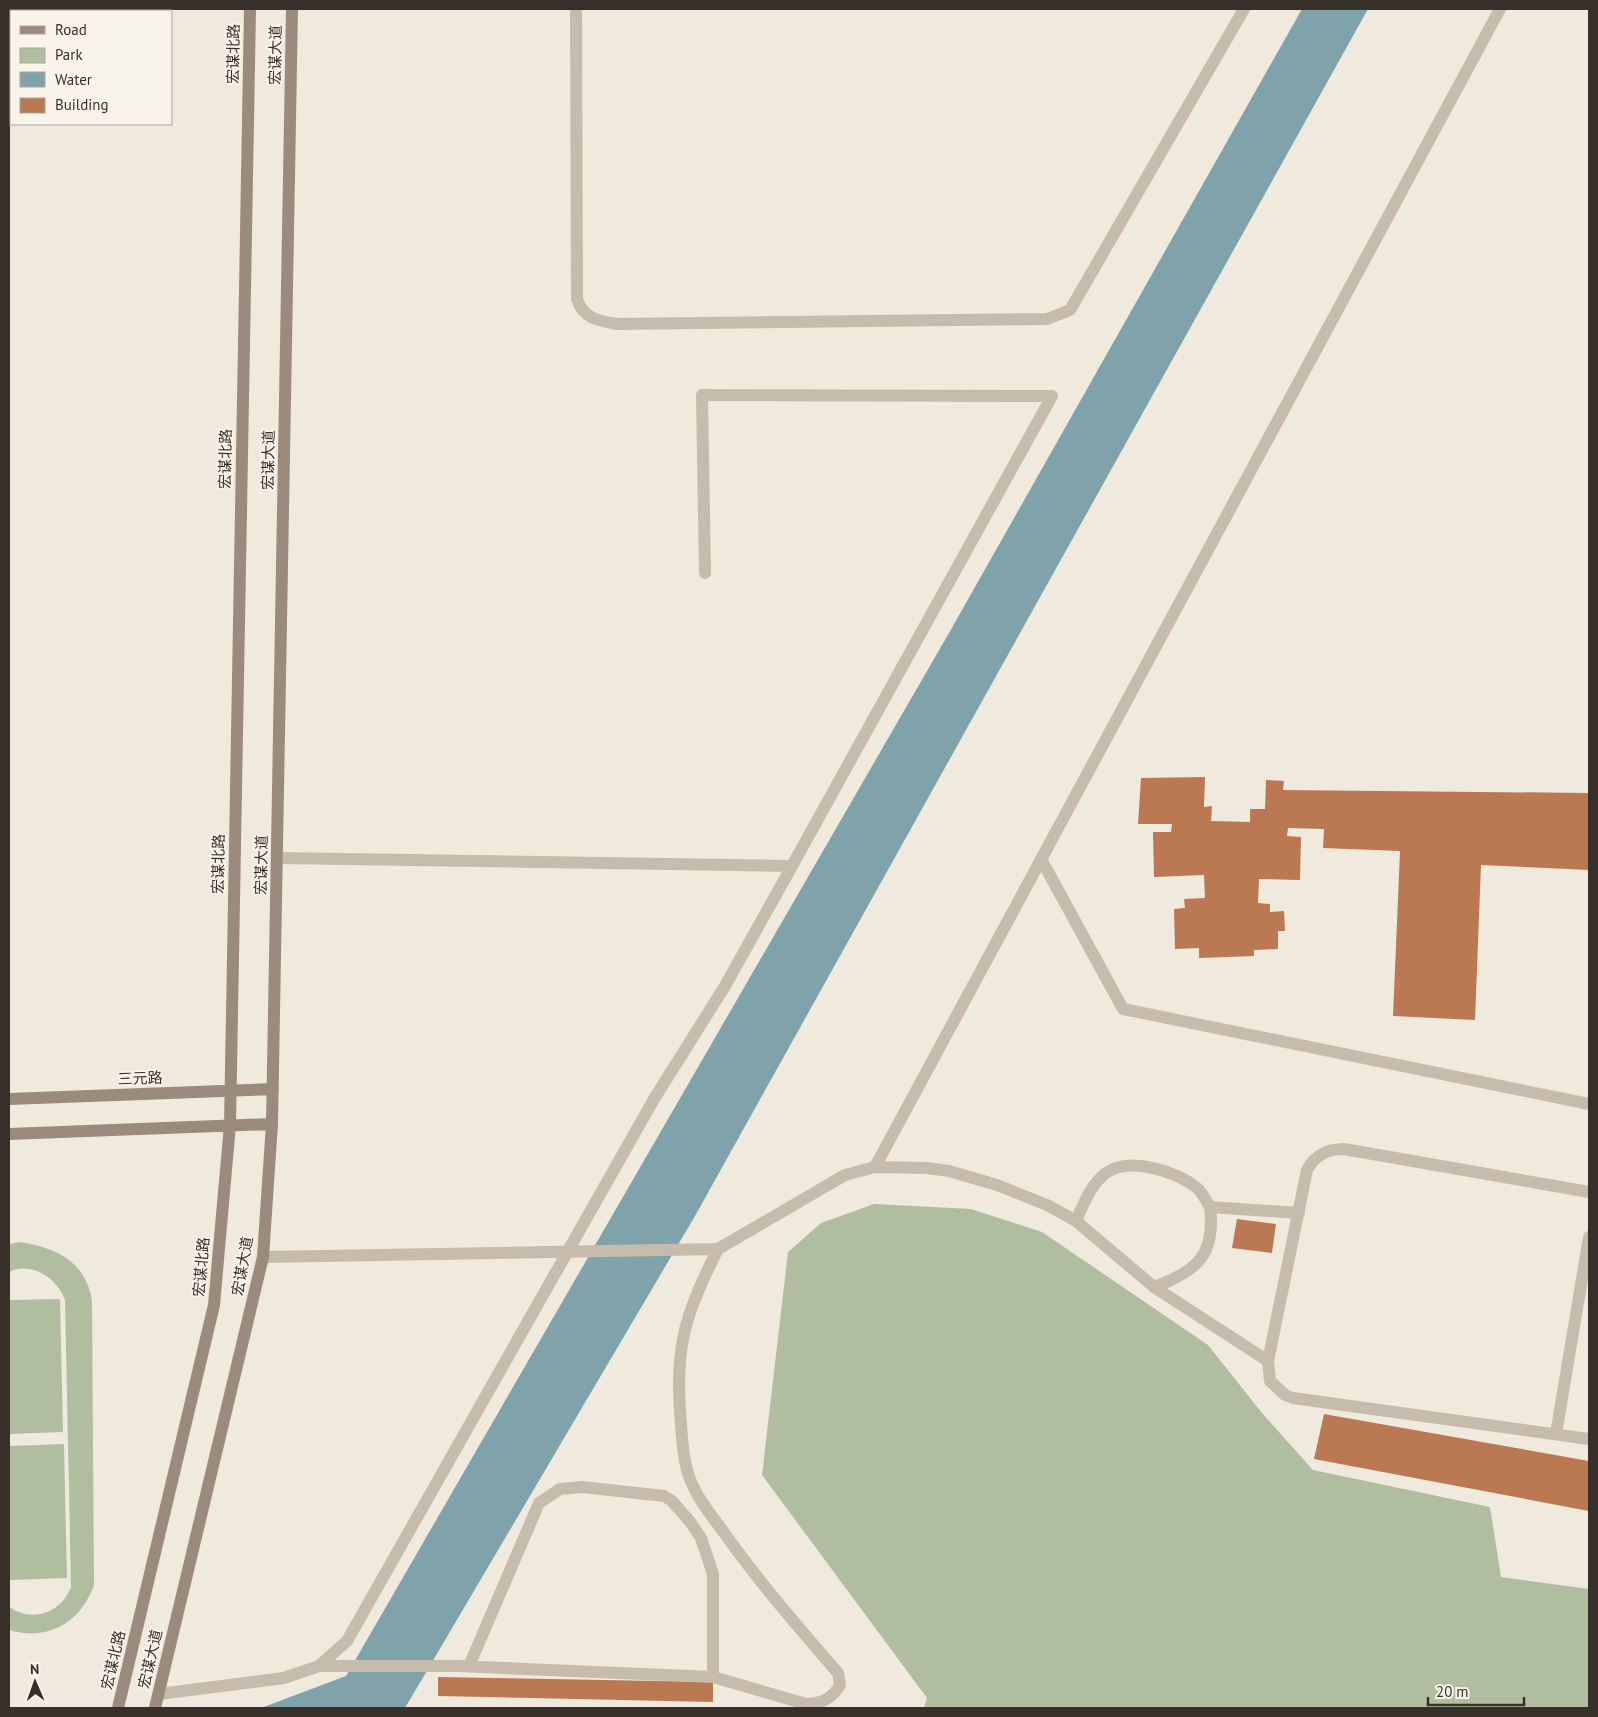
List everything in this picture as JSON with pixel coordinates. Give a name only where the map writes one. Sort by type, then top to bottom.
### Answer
[{"type":"main road","name":"宏谋北路","points":[[118,1708],[214,1305],[230,1125],[250,9]]},
{"type":"main road","name":"宏谋大道","points":[[155,1708],[263,1257],[273,1089],[292,9]]},
{"type":"main road","name":"三元路","points":[[9,1099],[273,1089]]},
{"type":"main road","points":[[9,1134],[272,1124]]},
{"type":"street","points":[[576,9],[577,298],[580,308],[589,317],[600,322],[626,324],[1047,319],[1060,316],[1070,310],[1244,9]]},
{"type":"street","points":[[875,1167],[1500,9]]},
{"type":"street","points":[[319,1666],[347,1641],[654,1099],[725,986],[1052,396],[702,396],[705,573]]},
{"type":"street","points":[[278,858],[792,866]]},
{"type":"street","points":[[1041,859],[1123,1008],[1589,1104]]},
{"type":"street","points":[[1589,1192],[1337,1149],[1318,1156],[1310,1165],[1268,1360],[1270,1381],[1285,1395],[1293,1398],[1589,1439]]},
{"type":"street","points":[[1076,1221],[1097,1182],[1107,1172],[1121,1167],[1134,1166],[1168,1171],[1199,1189],[1210,1207],[1212,1224],[1205,1254],[1197,1264],[1178,1278],[1154,1286]]},
{"type":"street","points":[[263,1257],[718,1249],[845,1175],[875,1167],[911,1167],[949,1171],[997,1185],[1047,1205],[1076,1221],[1154,1286],[1268,1360]]},
{"type":"street","points":[[1210,1207],[1299,1213]]},
{"type":"street","points":[[1556,1434],[1589,1237]]},
{"type":"street","points":[[159,1694],[284,1678],[319,1666],[464,1666],[713,1677],[806,1704],[817,1703],[833,1696],[840,1682],[838,1673],[754,1573],[707,1510],[688,1474],[679,1406],[678,1366],[682,1336],[691,1305],[718,1249]]},
{"type":"street","points":[[464,1666],[539,1503],[560,1489],[582,1487],[664,1496],[691,1523],[701,1538],[713,1574],[713,1677]]},
{"type":"green space","points":[[874,1204],[971,1209],[1042,1232],[1208,1345],[1262,1413],[1313,1470],[1490,1507],[1501,1577],[1589,1589],[1589,1708],[924,1708],[927,1698],[762,1475],[788,1252],[821,1223]]},
{"type":"green space","points":[[19,1242],[45,1248],[67,1258],[83,1276],[89,1287],[92,1301],[94,1585],[81,1609],[72,1619],[50,1631],[37,1633],[9,1630],[9,1607],[27,1614],[37,1615],[45,1613],[60,1603],[71,1587],[65,1300],[50,1279],[35,1270],[18,1269],[9,1272],[9,1244]]},
{"type":"green space","points":[[60,1299],[63,1432],[9,1434],[9,1300]]},
{"type":"green space","points":[[64,1444],[67,1578],[9,1580],[9,1446]]},
{"type":"water","points":[[1302,9],[1368,9],[695,1216],[405,1708],[261,1708],[346,1676],[949,633]]},
{"type":"building","points":[[1205,777],[1204,807],[1212,806],[1211,821],[1250,822],[1250,809],[1265,809],[1266,780],[1284,781],[1283,790],[1589,793],[1589,870],[1481,865],[1475,1020],[1393,1016],[1400,851],[1323,848],[1324,829],[1288,828],[1287,836],[1301,837],[1300,880],[1259,879],[1258,903],[1270,904],[1270,912],[1284,911],[1285,931],[1278,931],[1278,949],[1254,950],[1254,956],[1199,958],[1199,948],[1175,949],[1174,909],[1185,908],[1184,899],[1205,898],[1204,875],[1154,877],[1153,832],[1171,832],[1172,824],[1138,824],[1141,778]]},
{"type":"building","points":[[1237,1219],[1276,1224],[1272,1253],[1232,1248]]},
{"type":"building","points":[[1324,1414],[1589,1461],[1589,1511],[1314,1459]]},
{"type":"building","points":[[438,1677],[713,1682],[713,1702],[438,1696]]}]
